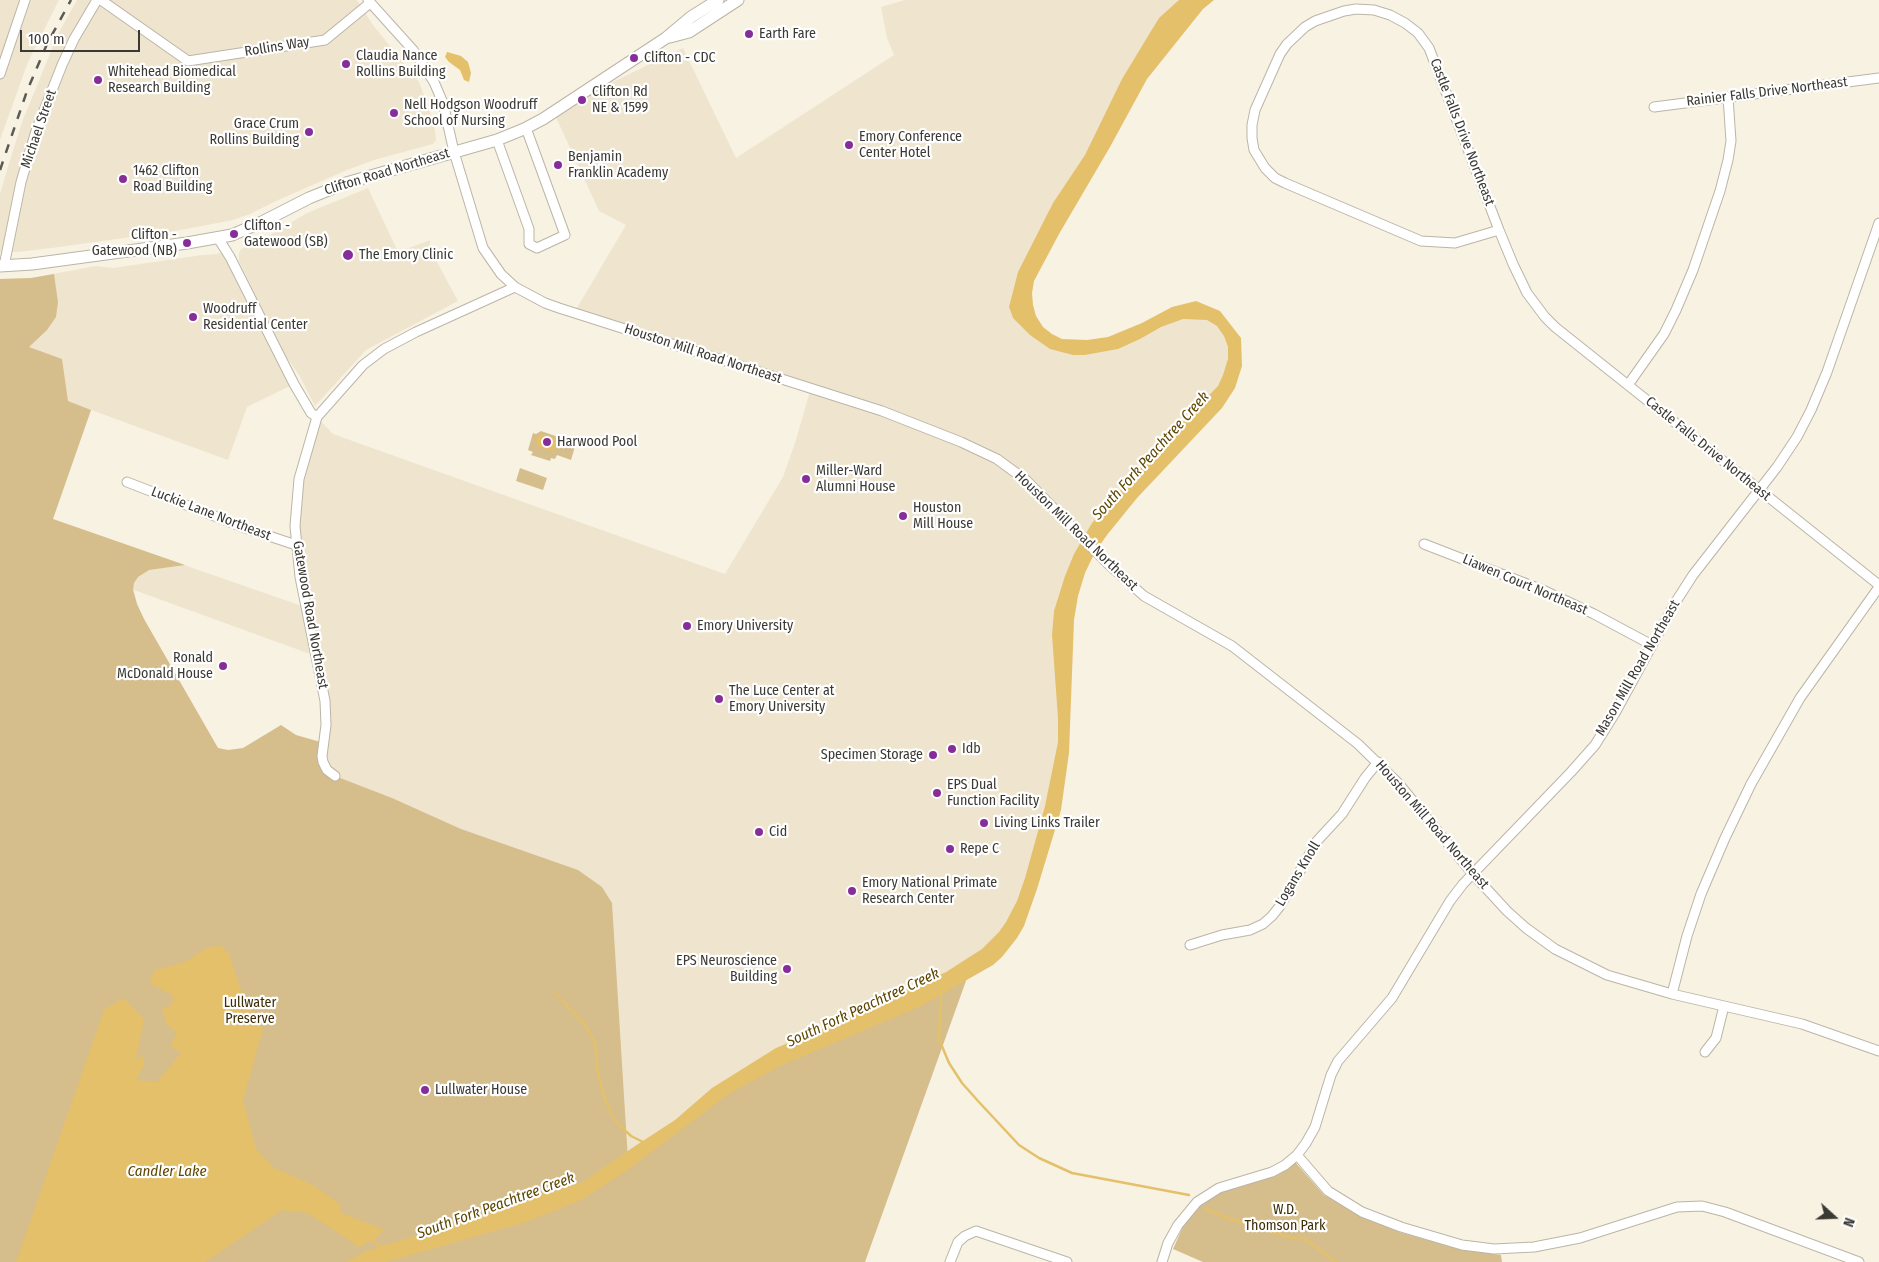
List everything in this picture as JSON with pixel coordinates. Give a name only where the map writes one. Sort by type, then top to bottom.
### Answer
[{"type":"main road","name":"Clifton Road Northeast","points":[[2,266],[32,264],[232,235],[309,198],[346,183],[497,140],[548,116],[666,38],[691,17],[718,0]]},
{"type":"main road","name":"Clifton Road Northeast","points":[[666,38],[689,32],[738,0]]},
{"type":"street","points":[[0,74],[25,0]]},
{"type":"street","name":"Michael Street","points":[[2,266],[21,182],[39,122],[74,39],[97,0]]},
{"type":"street","name":"Rollins Way","points":[[101,0],[188,61],[325,40],[369,1]]},
{"type":"street","name":"Houston Mill Road Northeast","points":[[369,1],[414,50],[427,70],[443,103],[454,152],[483,248],[514,287],[544,303],[882,411],[961,442],[1007,466],[1027,481],[1062,514],[1129,584],[1149,599],[1232,646],[1358,744],[1404,790],[1472,873],[1517,920],[1555,949],[1607,975],[1672,994],[1802,1024],[1879,1052]]},
{"type":"street","name":"Castle Falls Drive Northeast","points":[[1499,230],[1455,243],[1421,242],[1285,183],[1269,173],[1254,150],[1252,125],[1255,110],[1272,68],[1287,44],[1315,21],[1344,10],[1374,10],[1390,15],[1418,33],[1433,55],[1499,230],[1521,281],[1545,317],[1582,350],[1879,586]]},
{"type":"street","name":"Rainier Falls Drive Northeast","points":[[1654,107],[1879,78]]},
{"type":"street","points":[[1628,385],[1664,334],[1676,310],[1717,200],[1726,170],[1730,141],[1728,97]]},
{"type":"street","points":[[497,140],[529,229],[529,244],[537,248],[565,235],[526,128]]},
{"type":"street","name":"Mason Mill Road Northeast","points":[[1162,1262],[1168,1242],[1178,1225],[1197,1202],[1219,1188],[1272,1172],[1296,1155],[1306,1143],[1315,1127],[1331,1075],[1338,1061],[1392,998],[1450,902],[1472,873],[1571,772],[1595,744],[1615,713],[1693,575],[1759,490],[1796,437],[1811,410],[1827,372],[1879,223]]},
{"type":"street","points":[[218,238],[230,257],[294,384],[311,414],[316,417],[351,378],[374,356],[394,343],[514,287]]},
{"type":"street","name":"Gatewood Road Northeast","points":[[316,417],[300,478],[296,508],[296,545],[300,577],[325,701],[326,725],[323,762],[327,770],[335,776]]},
{"type":"street","name":"Luckie Lane Northeast","points":[[127,482],[245,528],[296,545]]},
{"type":"street","name":"Liawen Court Northeast","points":[[1424,544],[1545,591],[1594,614],[1652,645]]},
{"type":"street","points":[[1672,994],[1687,936],[1701,894],[1751,784],[1800,698],[1879,586]]},
{"type":"street","name":"Logans Knoll","points":[[1190,945],[1222,935],[1250,930],[1263,924],[1272,916],[1280,906],[1318,841],[1339,818],[1365,778],[1378,762]]},
{"type":"street","points":[[1704,1052],[1716,1038],[1724,1006]]},
{"type":"street","points":[[1296,1155],[1328,1191],[1362,1212],[1401,1227],[1462,1245],[1494,1249],[1534,1248],[1580,1238],[1677,1207],[1702,1206],[1725,1212],[1859,1262]]},
{"type":"street","points":[[950,1262],[958,1242],[976,1231],[1066,1262]]},
{"type":"shaded area","points":[[0,0],[59,0],[28,62],[0,140]]},
{"type":"shaded area","points":[[77,0],[357,0],[373,25],[419,82],[434,123],[436,140],[433,144],[374,160],[347,170],[233,220],[181,230],[52,248],[0,252],[0,194],[7,170],[22,122],[58,34]]},
{"type":"shaded area","name":"Emory University","points":[[905,0],[1197,0],[1171,29],[1022,289],[1038,332],[1082,348],[1183,310],[1226,326],[1230,372],[1129,494],[1068,595],[1065,725],[1035,865],[1003,938],[628,1160],[0,1262],[0,279],[31,278],[96,266],[113,268],[227,251],[294,384],[247,407],[228,460],[91,410],[52,519],[302,606],[310,654],[134,590],[137,604],[144,619],[218,748],[308,782],[326,725],[311,632],[296,508],[317,417],[333,434],[725,574],[783,477],[811,388],[574,313],[626,225],[599,211],[553,111],[683,48],[736,158],[894,55],[887,38],[881,7]]},
{"type":"shaded area","points":[[368,188],[398,252],[430,240],[430,249],[458,301],[366,350],[315,406],[299,375],[279,346],[239,261],[239,253],[241,249],[260,241],[307,213]]},
{"type":"green space","name":"Lullwater Preserve","points":[[54,274],[58,302],[56,317],[47,330],[29,347],[62,359],[68,401],[91,410],[53,519],[185,565],[149,570],[138,577],[134,583],[133,590],[144,619],[218,748],[228,750],[243,748],[281,725],[296,735],[324,743],[322,756],[335,776],[392,798],[461,829],[578,870],[602,887],[612,903],[628,1160],[732,1086],[971,967],[865,1262],[0,1262],[0,279],[31,278]]},
{"type":"green space","points":[[541,431],[576,443],[571,460],[557,455],[555,459],[551,458],[550,461],[531,455],[533,452],[528,450],[533,433],[536,434]]},
{"type":"green space","points":[[520,468],[547,478],[543,490],[516,481]]},
{"type":"green space","name":"W.D. Thomson Park","points":[[1295,1162],[1324,1195],[1359,1215],[1399,1232],[1459,1249],[1501,1255],[1502,1262],[1203,1262],[1173,1249],[1186,1220],[1202,1202],[1221,1192],[1275,1176]]},
{"type":"water","name":"South Fork Peachtree Creek","points":[[1179,0],[1214,0],[1203,9],[1147,79],[1034,281],[1033,305],[1036,316],[1043,327],[1052,334],[1062,339],[1087,340],[1108,337],[1142,323],[1172,307],[1196,301],[1220,311],[1241,338],[1242,366],[1235,388],[1222,408],[1137,498],[1095,552],[1085,573],[1078,596],[1074,620],[1069,753],[1061,810],[1037,889],[1024,926],[1017,938],[993,965],[921,1006],[780,1066],[730,1093],[626,1171],[581,1200],[526,1222],[386,1262],[347,1262],[364,1252],[583,1182],[675,1120],[712,1088],[776,1048],[853,1016],[946,972],[982,949],[1006,922],[1017,901],[1025,878],[1045,806],[1058,742],[1052,635],[1054,611],[1065,576],[1074,554],[1092,523],[1149,457],[1218,386],[1228,359],[1228,347],[1224,336],[1217,326],[1207,320],[1183,319],[1161,327],[1118,349],[1085,355],[1073,355],[1050,349],[1030,335],[1013,318],[1009,307],[1018,272],[1053,203],[1085,155],[1122,79],[1159,18]]},
{"type":"water","points":[[447,52],[461,56],[468,62],[471,73],[469,82],[464,80],[460,70],[445,57]]},
{"type":"water","name":"Harwood Pool","points":[[541,434],[558,440],[554,451],[537,446],[536,439]]},
{"type":"water","name":"Candler Lake","points":[[221,946],[229,954],[243,996],[263,1029],[243,1100],[256,1149],[274,1168],[311,1184],[339,1203],[341,1213],[385,1230],[373,1240],[359,1247],[308,1213],[282,1210],[205,1262],[16,1262],[104,1010],[123,998],[144,1019],[136,1060],[143,1056],[144,1065],[136,1080],[157,1082],[181,1053],[170,1046],[177,1033],[167,1025],[162,1009],[170,1006],[174,996],[149,983],[155,970],[185,962],[208,947]]},
{"type":"waterway","points":[[941,992],[939,1039],[949,1063],[962,1083],[1019,1145],[1039,1158],[1072,1173],[1189,1195]]},
{"type":"waterway","points":[[555,993],[584,1023],[595,1043],[598,1074],[605,1099],[615,1121],[631,1136],[643,1142]]},
{"type":"waterway","points":[[1206,1209],[1227,1218],[1292,1238],[1304,1238],[1336,1262]]},
{"type":"waterway","points":[[373,1240],[380,1247]]},
{"type":"railway","points":[[0,170],[27,91],[47,44],[71,0]]},
{"type":"place","name":"Earth Fare","points":[[749,34]]},
{"type":"place","name":"Clifton - CDC","points":[[634,58]]},
{"type":"place","name":"Claudia Nance Rollins Building","points":[[346,64]]},
{"type":"place","name":"Whitehead Biomedical Research Building","points":[[98,80]]},
{"type":"place","name":"Clifton Rd NE & 1599","points":[[582,100]]},
{"type":"place","name":"Nell Hodgson Woodruff School of Nursing","points":[[394,113]]},
{"type":"place","name":"Grace Crum Rollins Building","points":[[309,132]]},
{"type":"place","name":"Emory Conference Center Hotel","points":[[849,145]]},
{"type":"place","name":"Benjamin Franklin Academy","points":[[558,165]]},
{"type":"place","name":"1462 Clifton Road Building","points":[[123,179]]},
{"type":"place","name":"Clifton - Gatewood (SB)","points":[[234,234]]},
{"type":"place","name":"Clifton - Gatewood (NB)","points":[[187,243]]},
{"type":"place","name":"The Emory Clinic","points":[[348,255]]},
{"type":"place","name":"Woodruff Residential Center","points":[[193,317]]},
{"type":"place","name":"Harwood Pool","points":[[547,442]]},
{"type":"place","name":"Miller-Ward Alumni House","points":[[806,479]]},
{"type":"place","name":"Houston Mill House","points":[[903,516]]},
{"type":"place","name":"Emory University","points":[[687,626]]},
{"type":"place","name":"Ronald McDonald House","points":[[223,666]]},
{"type":"place","name":"The Luce Center at Emory University","points":[[719,699]]},
{"type":"place","name":"Idb","points":[[952,749]]},
{"type":"place","name":"Specimen Storage","points":[[933,755]]},
{"type":"place","name":"EPS Dual Function Facility","points":[[937,793]]},
{"type":"place","name":"Living Links Trailer","points":[[984,823]]},
{"type":"place","name":"Cid","points":[[759,832]]},
{"type":"place","name":"Repe C","points":[[950,849]]},
{"type":"place","name":"Emory National Primate Research Center","points":[[852,891]]},
{"type":"place","name":"EPS Neuroscience Building","points":[[787,969]]},
{"type":"place","name":"Lullwater House","points":[[425,1090]]}]
